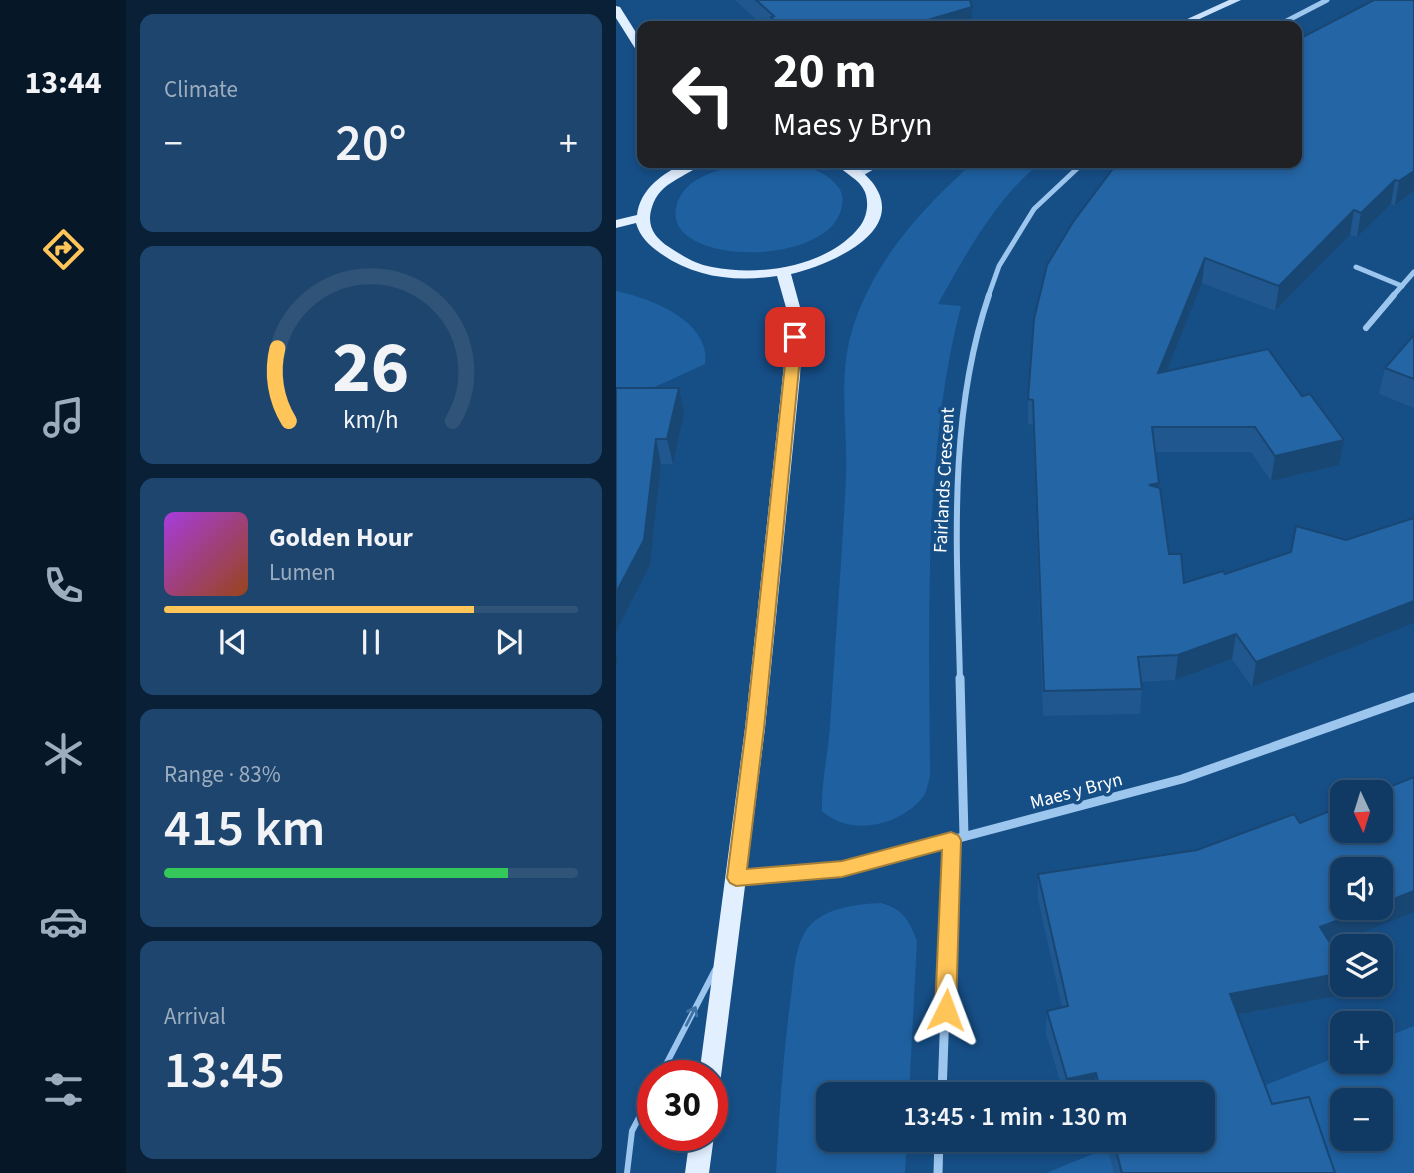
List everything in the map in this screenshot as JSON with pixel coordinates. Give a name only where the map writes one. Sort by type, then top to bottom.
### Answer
[{"type":"main road","points":[[616,9],[637,43]]},
{"type":"main road","points":[[687,168],[668,178],[648,198],[642,218],[649,240],[685,265],[723,274],[783,272],[821,261],[857,240],[873,218],[874,192],[860,173],[851,168]]},
{"type":"main road","points":[[616,224],[642,218]]},
{"type":"main road","points":[[712,1060],[736,878],[792,376],[796,318],[783,272]]},
{"type":"main road","points":[[697,1173],[700,1151]]},
{"type":"street","points":[[1189,21],[1237,0]]},
{"type":"street","points":[[1287,21],[1327,0]]},
{"type":"street","points":[[860,173],[870,168]]},
{"type":"street","name":"Fairlands Crescent","points":[[964,836],[956,518],[961,420],[974,346],[999,266],[1034,209],[1078,168]]},
{"type":"street","points":[[1356,267],[1402,286]]},
{"type":"street","points":[[1366,328],[1414,272]]},
{"type":"street","name":"Maes y Bryn","points":[[736,878],[842,869],[1182,779],[1414,697]]},
{"type":"street","points":[[942,1082],[951,840]]},
{"type":"street","points":[[938,1172],[939,1152]]},
{"type":"lane","points":[[668,1060],[727,946]]},
{"type":"lane","points":[[627,1173],[632,1131],[637,1121]]},
{"type":"shaded area","points":[[727,168],[808,168],[822,173],[839,188],[842,207],[826,231],[803,244],[773,251],[742,252],[713,248],[690,238],[677,222],[678,201],[683,192],[691,184]]},
{"type":"shaded area","points":[[968,168],[1035,168],[995,211],[938,304],[961,306],[949,362],[934,479],[929,600],[930,776],[923,797],[913,807],[888,821],[860,826],[833,819],[822,811],[844,508],[844,387],[847,352],[860,308],[871,284],[900,240],[934,200]]},
{"type":"shaded area","points":[[616,291],[645,299],[676,314],[698,335],[704,349],[705,364],[646,391],[616,396]]},
{"type":"shaded area","points":[[881,903],[895,909],[904,916],[917,941],[910,1082],[816,1082],[816,1152],[906,1152],[905,1173],[776,1173],[786,1040],[799,945],[807,929],[822,916],[851,906]]},
{"type":"shaded area","points":[[1414,1026],[1414,1173],[1046,1173],[1098,1152],[1215,1152],[1215,1105],[1330,1060],[1330,1074],[1393,1074],[1393,1034]]},
{"type":"building","points":[[756,0],[970,0],[972,7],[924,21],[775,21],[771,17],[774,16]]},
{"type":"building","points":[[1374,0],[1414,0],[1414,171],[1399,181],[1395,180],[1361,213],[1354,210],[1279,286],[1205,258],[1158,373],[1268,349],[1302,396],[1310,394],[1344,440],[1275,456],[1255,427],[1152,427],[1159,483],[1149,485],[1160,488],[1169,554],[1181,554],[1184,583],[1223,571],[1225,574],[1291,552],[1296,526],[1346,540],[1414,518],[1414,601],[1256,662],[1236,634],[1178,655],[1138,657],[1142,689],[1044,691],[1033,400],[1028,399],[1034,319],[1047,265],[1073,222],[1115,168],[1302,168],[1302,37]]},
{"type":"building","points":[[1414,335],[1414,379],[1385,368]]},
{"type":"building","points":[[616,388],[679,388],[667,439],[656,439],[644,540],[616,593]]},
{"type":"building","points":[[1414,777],[1414,891],[1393,899],[1393,857],[1330,857],[1330,920],[1338,920],[1320,927],[1330,943],[1330,975],[1230,994],[1272,1104],[1309,1097],[1335,1173],[1122,1173],[1116,1152],[1215,1152],[1215,1082],[1098,1082],[1096,1073],[1067,1079],[1047,1011],[1068,1006],[1038,874],[1197,850],[1294,814],[1300,823],[1330,811],[1330,844],[1393,844],[1393,786]]},
{"type":"route","points":[[795,337],[755,728],[736,878],[842,869],[951,840],[946,1010]]}]
